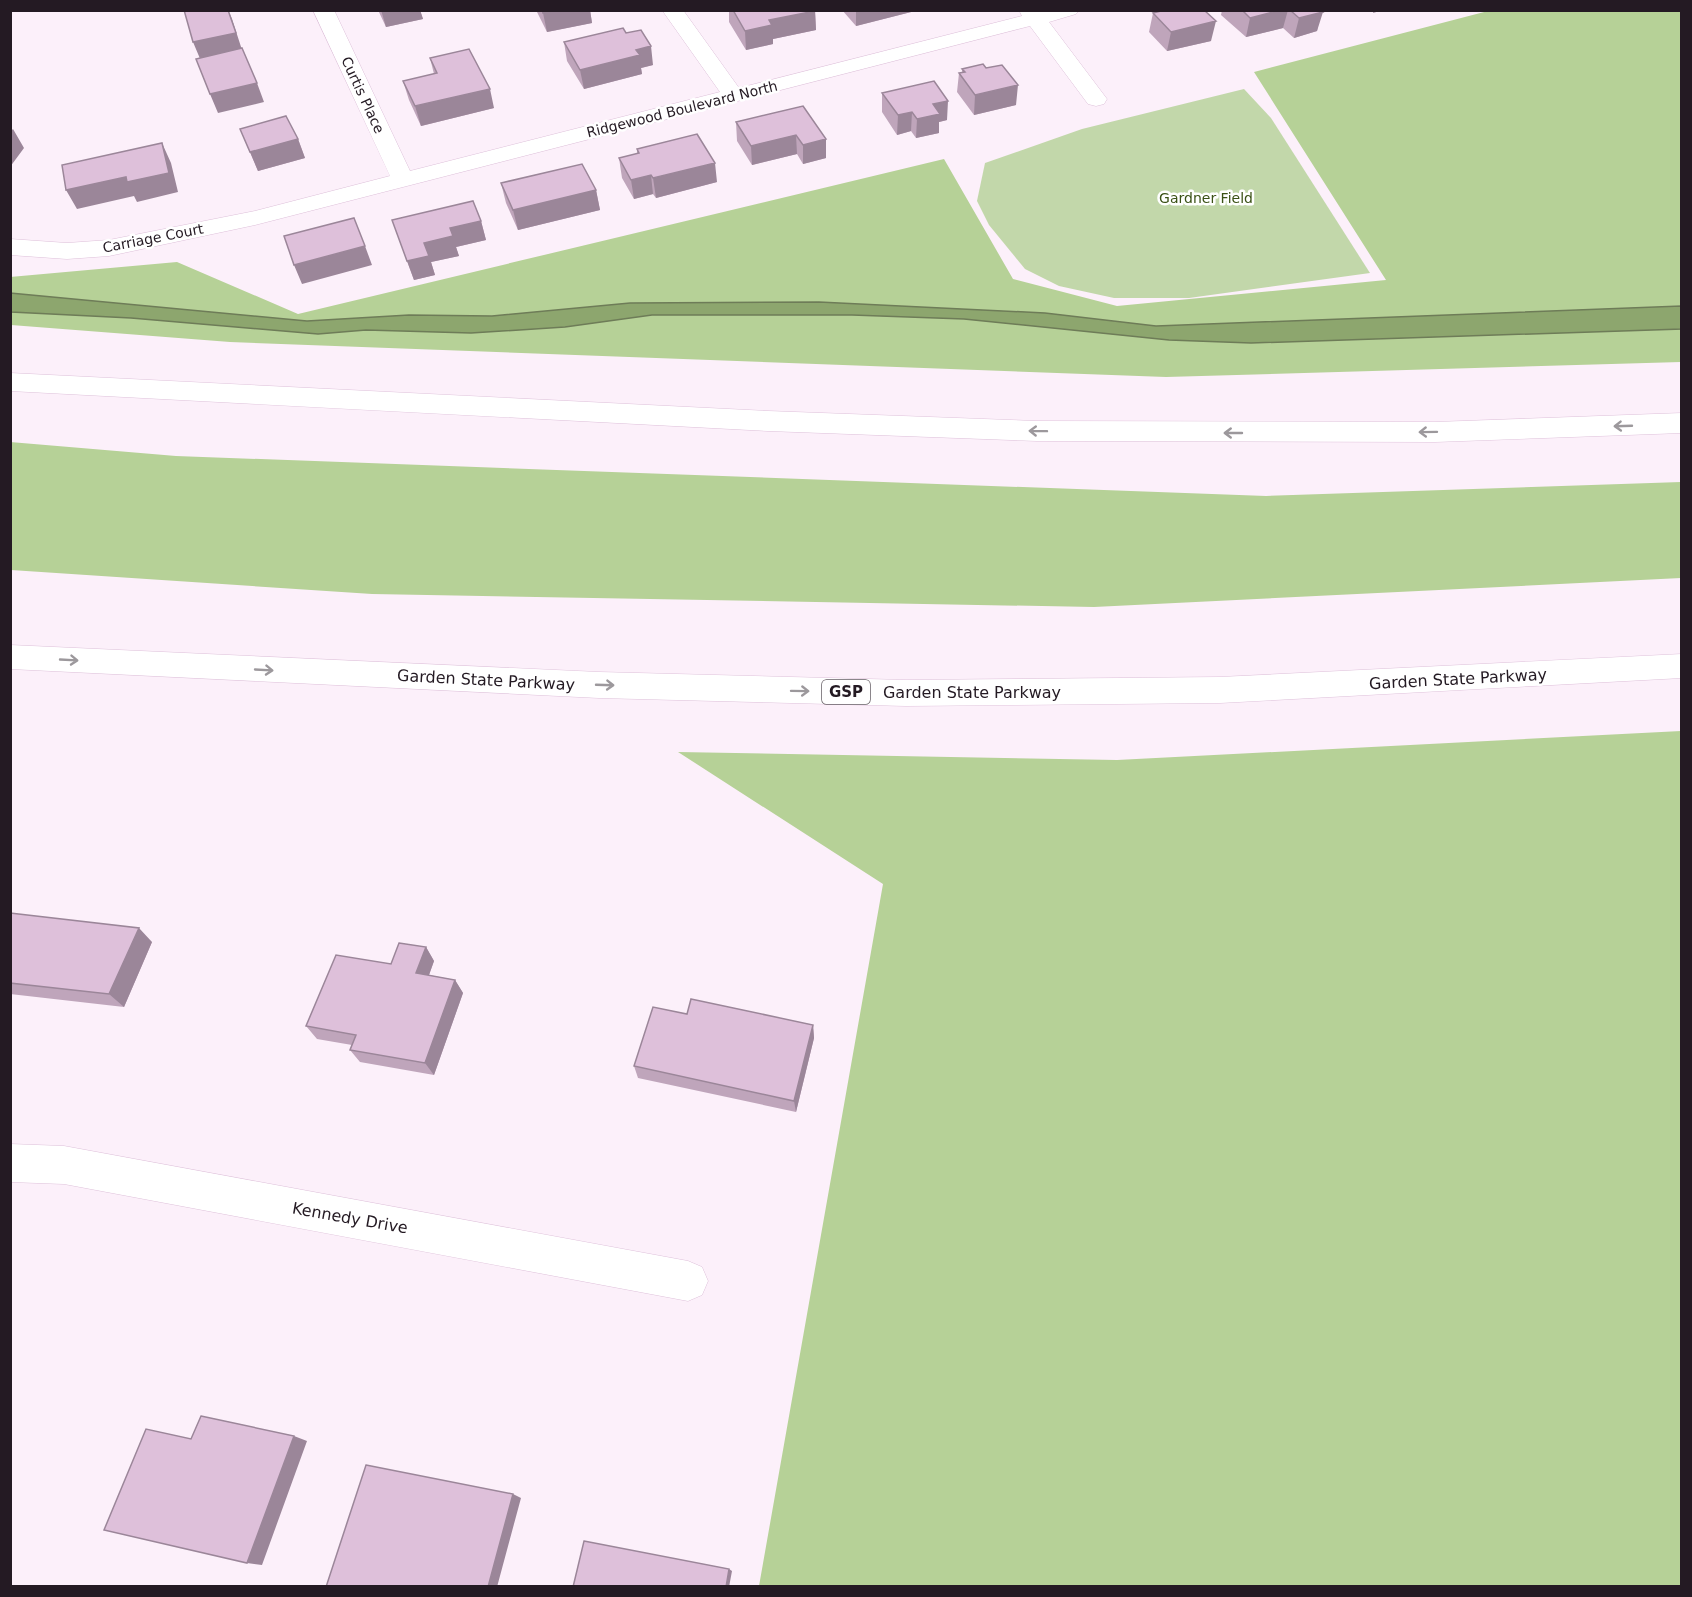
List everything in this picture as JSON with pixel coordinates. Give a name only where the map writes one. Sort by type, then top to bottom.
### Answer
[{"type":"main road","name":"Curtis Place","points":[[323,10],[403,180]]},
{"type":"main road","points":[[672,10],[734,96]]},
{"type":"main road","name":"Ridgewood Boulevard North","points":[[294,208],[734,96],[1033,15],[1069,10]]},
{"type":"main road","points":[[1033,15],[1096,99]]},
{"type":"main road","name":"Carriage Court","points":[[10,247],[67,251],[109,248],[294,208]]},
{"type":"main road","points":[[10,382],[768,421],[1037,431],[1376,432],[1682,423]]},
{"type":"main road","name":"Garden State Parkway","points":[[10,657],[599,685],[906,693],[1221,690],[1682,666]]},
{"type":"main road","name":"Kennedy Drive","points":[[10,1163],[64,1165],[688,1281]]},
{"type":"green space","name":"Gardner Field","points":[[1244,89],[1271,118],[1370,273],[1189,298],[1114,298],[1059,286],[1025,269],[989,225],[977,201],[985,163],[1082,129]]},
{"type":"shaded area","points":[[1488,11],[1681,11],[1681,362],[1166,377],[230,342],[11,325],[10,277],[177,262],[298,314],[944,159],[1013,279],[1117,306],[1386,280],[1254,72]]},
{"type":"shaded area","points":[[10,293],[307,321],[409,315],[492,316],[630,303],[819,302],[1045,313],[1156,326],[1681,306],[1682,329],[1251,343],[1169,340],[964,319],[852,315],[652,315],[565,327],[471,333],[366,330],[318,334],[131,318],[11,312]]},
{"type":"shaded area","points":[[10,442],[176,456],[1266,496],[1681,482],[1681,578],[1094,607],[372,594],[11,570]]},
{"type":"shaded area","points":[[1681,731],[1681,1586],[759,1586],[883,884],[678,752],[1117,760]]},
{"type":"building","points":[[184,10],[228,10],[236,33],[193,42]]},
{"type":"building","points":[[733,10],[815,11],[769,20],[772,25],[745,31]]},
{"type":"building","points":[[1165,10],[1204,10],[1216,21],[1171,32],[1153,13]]},
{"type":"building","points":[[1242,10],[1281,10],[1250,18]]},
{"type":"building","points":[[1290,10],[1321,10],[1323,12],[1299,18]]},
{"type":"building","points":[[623,28],[626,33],[641,30],[651,46],[636,50],[640,55],[580,70],[564,42]]},
{"type":"building","points":[[242,48],[257,83],[210,94],[196,59]]},
{"type":"building","points":[[469,49],[490,89],[415,106],[403,81],[437,73],[430,58]]},
{"type":"building","points":[[983,64],[986,68],[1002,65],[1018,85],[975,95],[959,73],[965,72],[962,69]]},
{"type":"building","points":[[934,81],[948,101],[933,104],[940,114],[917,119],[912,112],[898,115],[882,93]]},
{"type":"building","points":[[803,106],[826,139],[803,145],[796,135],[751,146],[736,122]]},
{"type":"building","points":[[286,116],[298,139],[250,152],[240,129]]},
{"type":"building","points":[[697,134],[715,163],[653,178],[651,175],[631,180],[619,158],[639,153],[637,149]]},
{"type":"building","points":[[162,143],[169,173],[127,182],[126,177],[66,190],[62,165]]},
{"type":"building","points":[[582,164],[596,190],[513,210],[501,183]]},
{"type":"building","points":[[473,201],[481,221],[450,228],[453,236],[424,243],[429,256],[407,261],[392,220]]},
{"type":"building","points":[[354,218],[365,246],[294,265],[284,236]]},
{"type":"building","points":[[10,913],[139,928],[109,994],[10,983]]},
{"type":"building","points":[[399,943],[426,947],[416,973],[455,980],[425,1063],[350,1050],[356,1035],[306,1026],[336,955],[391,964]]},
{"type":"building","points":[[691,999],[813,1025],[794,1101],[634,1066],[653,1007],[687,1014]]},
{"type":"building","points":[[201,1416],[294,1436],[247,1563],[104,1530],[146,1429],[191,1439]]},
{"type":"building","points":[[366,1465],[513,1494],[488,1587],[326,1587]]},
{"type":"building","points":[[584,1541],[729,1569],[726,1587],[573,1587]]}]
